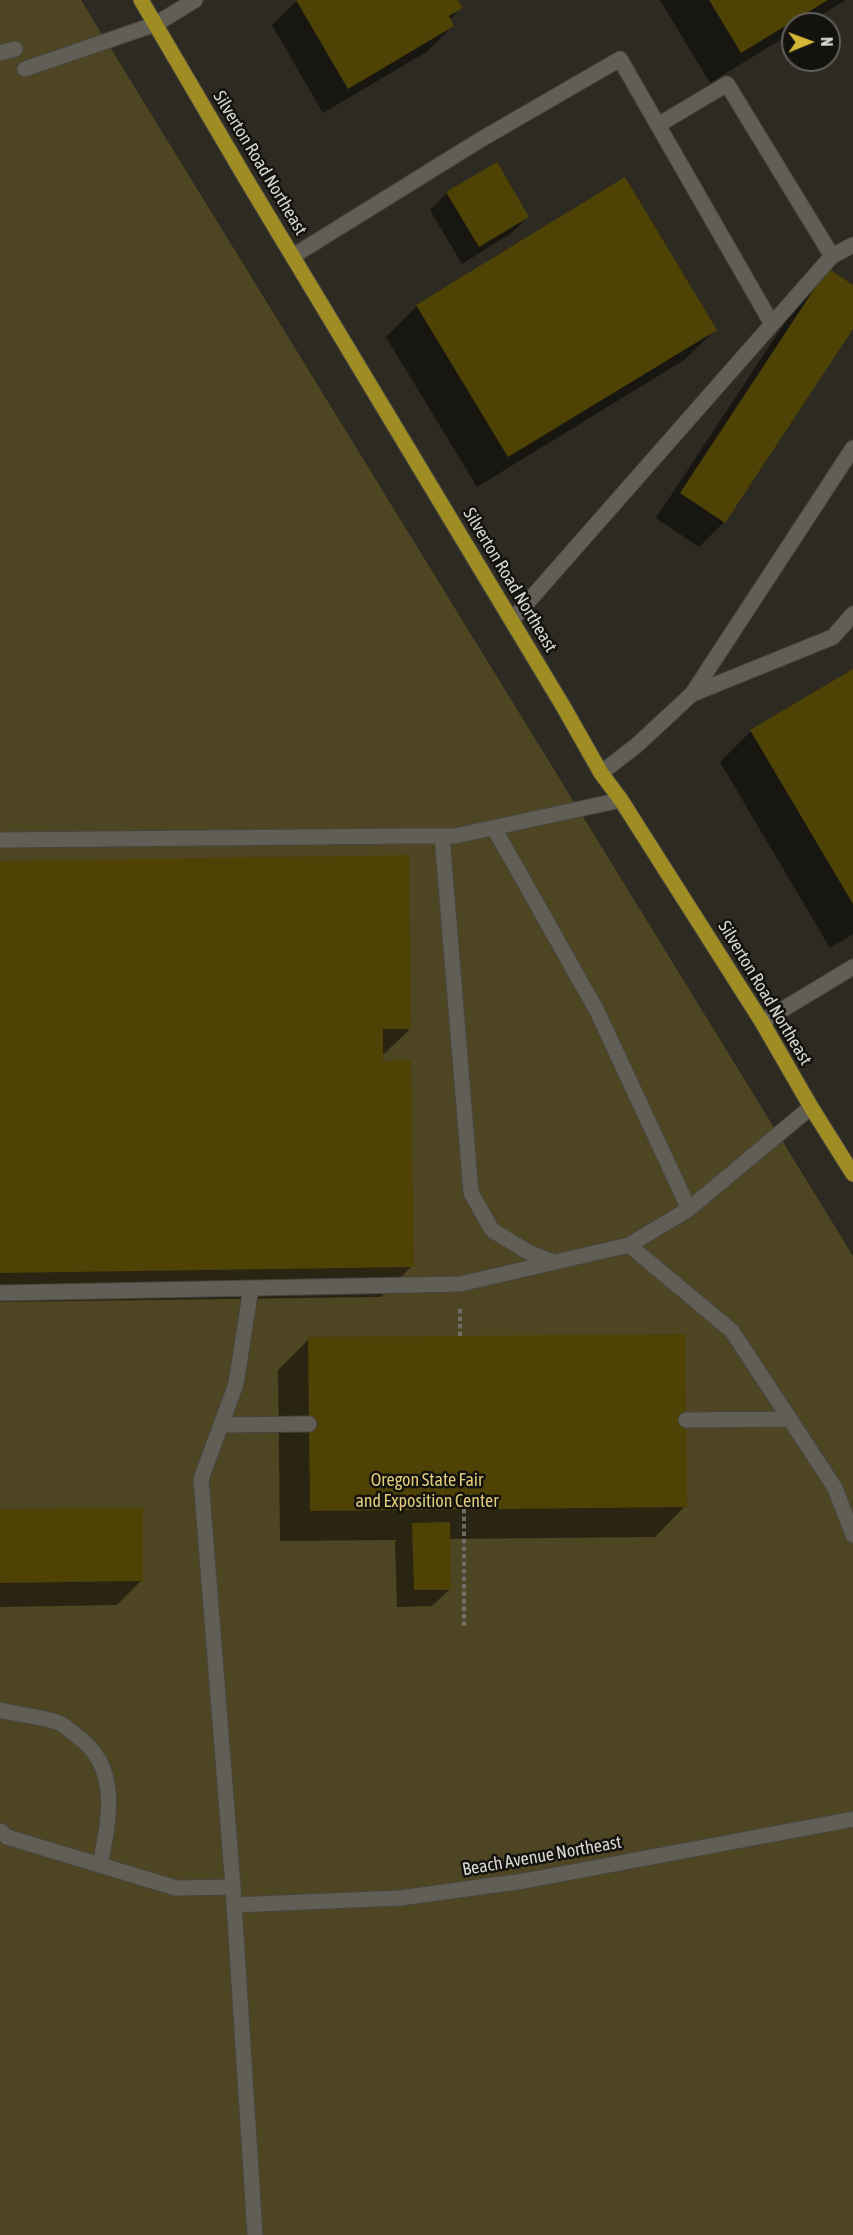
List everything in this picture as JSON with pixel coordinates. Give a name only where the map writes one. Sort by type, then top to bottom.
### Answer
[{"type":"main road","name":"Silverton Road Northeast","points":[[141,0],[601,773],[621,800],[762,1022],[853,1174]]},
{"type":"street","points":[[25,69],[156,24],[195,0]]},
{"type":"street","points":[[293,256],[480,140],[620,59],[772,324]]},
{"type":"street","points":[[658,125],[727,84],[832,256]]},
{"type":"street","points":[[512,620],[832,256],[853,245]]},
{"type":"street","points":[[601,773],[637,745],[692,694],[853,448]]},
{"type":"street","points":[[692,694],[833,637],[853,614]]},
{"type":"street","points":[[0,840],[455,836],[621,800]]},
{"type":"street","points":[[494,828],[597,1011],[689,1209]]},
{"type":"street","points":[[442,836],[471,1193],[492,1230],[528,1252],[553,1262]]},
{"type":"street","points":[[762,1022],[853,967]]},
{"type":"street","points":[[0,1293],[460,1284],[629,1245],[689,1209],[812,1107]]},
{"type":"street","points":[[629,1245],[732,1330],[835,1488],[853,1535]]},
{"type":"street","points":[[251,1288],[236,1384],[201,1479],[233,1887],[255,2235]]},
{"type":"street","points":[[686,1420],[790,1419]]},
{"type":"street","points":[[221,1425],[309,1424]]},
{"type":"street","points":[[0,1710],[60,1723],[86,1742],[100,1760],[108,1784],[109,1819],[100,1865]]},
{"type":"street","name":"Beach Avenue Northeast","points":[[234,1905],[400,1898],[524,1881],[853,1819]]},
{"type":"street","points":[[0,1831],[7,1838],[176,1888],[233,1887]]},
{"type":"path","points":[[464,1509],[464,1629]]},
{"type":"green space","name":"Oregon State Fair and Exposition Center","points":[[0,0],[81,0],[853,1256],[853,2235],[0,2235]]},
{"type":"building","points":[[296,0],[458,0],[463,8],[449,16],[454,26],[348,89]]},
{"type":"building","points":[[709,0],[828,0],[808,12],[781,12],[781,29],[741,53]]},
{"type":"building","points":[[497,162],[529,217],[479,247],[446,192]]},
{"type":"building","points":[[625,177],[717,330],[508,457],[416,305]]},
{"type":"building","points":[[828,268],[853,285],[853,329],[725,523],[680,493]]},
{"type":"building","points":[[853,669],[853,904],[750,730]]},
{"type":"building","points":[[409,855],[411,1029],[383,1029],[383,1061],[411,1060],[414,1267],[0,1273],[0,861]]},
{"type":"building","points":[[685,1334],[687,1507],[310,1511],[308,1337]]},
{"type":"building","points":[[143,1508],[143,1581],[0,1583],[0,1509]]},
{"type":"building","points":[[450,1522],[451,1590],[414,1590],[412,1523]]}]
